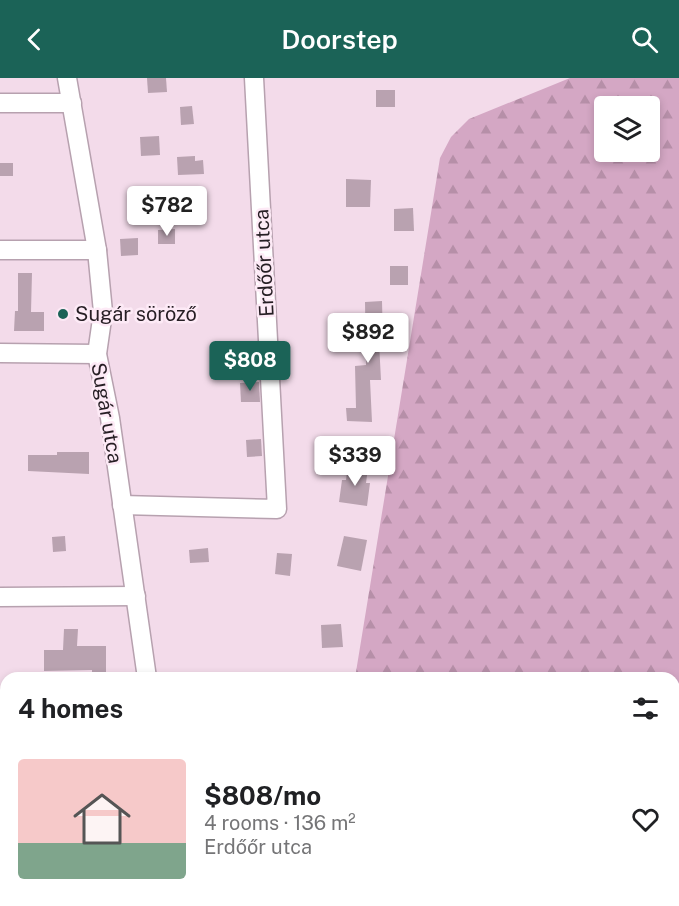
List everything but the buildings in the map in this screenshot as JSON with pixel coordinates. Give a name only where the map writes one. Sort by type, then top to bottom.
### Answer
[{"type":"street","name":"Sugár utca","points":[[67,78],[97,250],[102,312],[97,354],[110,418],[146,672]]},
{"type":"street","name":"Erdőőr utca","points":[[122,505],[277,509],[254,78]]},
{"type":"street","points":[[0,103],[72,103]]},
{"type":"street","points":[[0,250],[97,250]]},
{"type":"street","points":[[0,353],[97,354]]},
{"type":"street","points":[[0,597],[136,596]]},
{"type":"green space","points":[[570,78],[679,78],[679,672],[356,672],[440,158],[451,137],[469,119]]},
{"type":"place","name":"Sugár söröző","points":[[63,314]]}]
